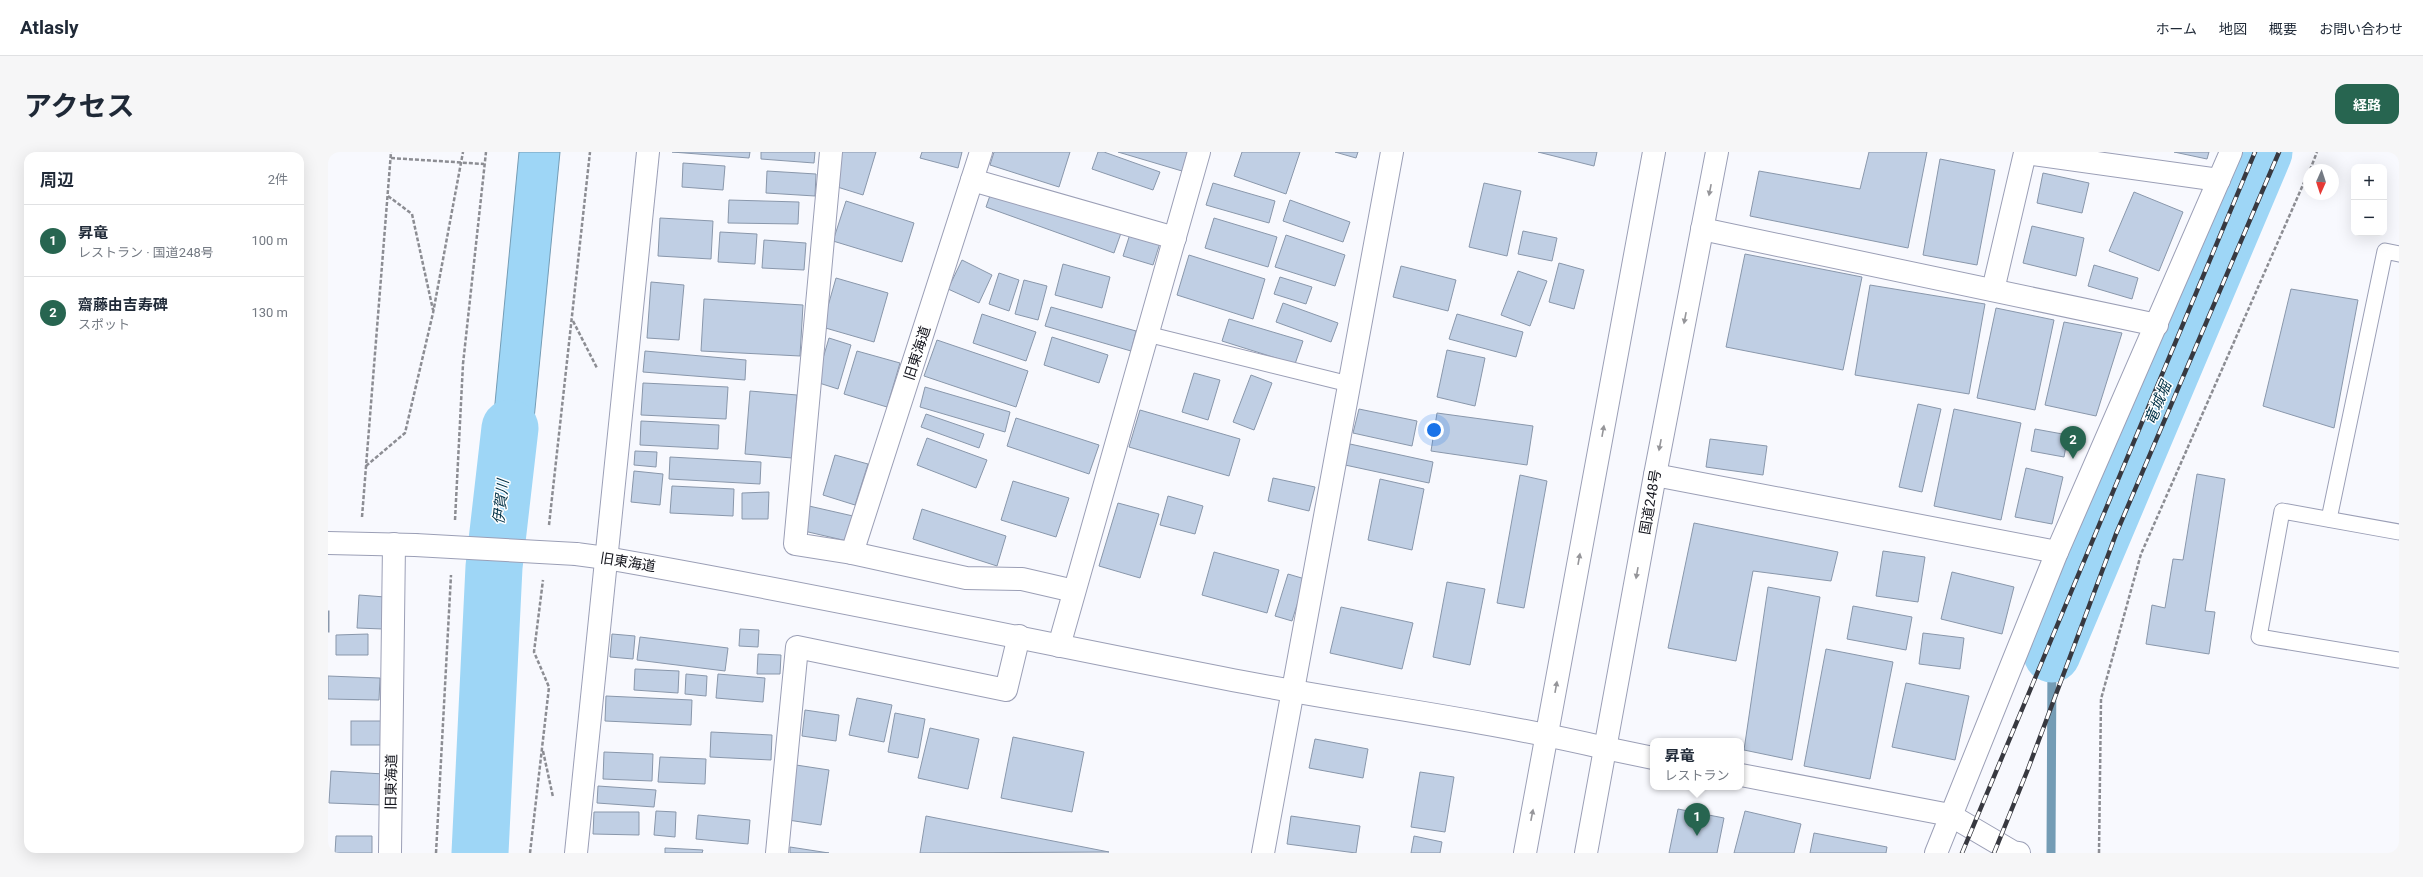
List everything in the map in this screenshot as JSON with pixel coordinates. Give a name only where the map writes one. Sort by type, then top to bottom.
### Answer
[{"type":"main road","points":[[576,853],[648,152]]},
{"type":"main road","points":[[831,152],[795,544],[852,553],[966,578],[1022,580],[1074,591]]},
{"type":"main road","name":"旧東海道","points":[[852,553],[981,152]]},
{"type":"main road","points":[[1059,646],[1199,152]]},
{"type":"main road","points":[[1263,853],[1291,691],[1392,152]]},
{"type":"main road","points":[[1525,853],[1654,152]]},
{"type":"main road","name":"国道248号","points":[[1586,853],[1655,475],[1718,152]]},
{"type":"main road","points":[[1936,853],[2057,552],[2232,152]]},
{"type":"main road","points":[[1993,290],[2025,153],[2219,180]]},
{"type":"main road","points":[[972,180],[1175,238]]},
{"type":"main road","points":[[1702,229],[2157,325]]},
{"type":"main road","points":[[1655,475],[2057,552]]},
{"type":"main road","points":[[328,543],[404,544]]},
{"type":"main road","name":"旧東海道","points":[[390,853],[404,544],[576,554],[606,558],[840,601],[1019,636],[1059,646],[1291,691],[1547,734],[1650,757]]},
{"type":"main road","points":[[777,853],[797,647],[1006,690],[1019,636]]},
{"type":"main road","points":[[1744,776],[1950,815],[2015,853]]},
{"type":"lane","points":[[2328,519],[2385,251],[2399,254]]},
{"type":"lane","points":[[1147,334],[1349,384]]},
{"type":"lane","points":[[2399,532],[2282,511],[2259,637],[2399,660]]},
{"type":"path","points":[[360,543],[391,152]]},
{"type":"path","points":[[366,466],[405,433],[433,313],[462,152]]},
{"type":"path","points":[[454,522],[463,364],[486,152]]},
{"type":"path","points":[[549,527],[590,152]]},
{"type":"path","points":[[2312,164],[2317,152]]},
{"type":"path","points":[[391,158],[484,164]]},
{"type":"path","points":[[2099,853],[2101,699],[2141,554],[2303,185]]},
{"type":"path","points":[[388,196],[412,214],[433,313]]},
{"type":"path","points":[[436,853],[452,569]]},
{"type":"path","points":[[530,853],[549,687],[534,652],[544,574]]},
{"type":"path","points":[[542,748],[553,798]]},
{"type":"water","points":[[519,152],[560,152],[532,440],[512,506],[493,506],[489,466]]},
{"type":"building","points":[[672,152],[750,152],[749,158]]},
{"type":"building","points":[[761,152],[815,152],[814,163],[761,159]]},
{"type":"building","points":[[841,152],[876,152],[863,195],[831,185]]},
{"type":"building","points":[[922,152],[962,152],[958,168],[920,158]]},
{"type":"building","points":[[994,152],[1070,152],[1059,187],[990,165]]},
{"type":"building","points":[[1098,152],[1104,152],[1160,172],[1153,190],[1092,169]]},
{"type":"building","points":[[1118,152],[1188,152],[1182,171]]},
{"type":"building","points":[[1242,152],[1300,152],[1286,194],[1234,176]]},
{"type":"building","points":[[1335,152],[1358,152],[1356,158]]},
{"type":"building","points":[[1538,152],[1597,152],[1594,166]]},
{"type":"building","points":[[1869,152],[1927,152],[1908,248],[1750,216],[1759,171],[1860,189]]},
{"type":"building","points":[[2174,152],[2209,152],[2207,159]]},
{"type":"building","points":[[1940,159],[1995,170],[1977,265],[1923,255]]},
{"type":"building","points":[[683,163],[725,166],[723,190],[682,187]]},
{"type":"building","points":[[767,171],[816,174],[815,196],[766,193]]},
{"type":"building","points":[[2043,173],[2089,183],[2082,213],[2037,203]]},
{"type":"building","points":[[1213,183],[1275,201],[1269,223],[1206,205]]},
{"type":"building","points":[[1484,183],[1521,191],[1507,256],[1469,247]]},
{"type":"building","points":[[993,187],[1121,233],[1114,253],[986,207]]},
{"type":"building","points":[[2134,192],[2183,212],[2159,271],[2109,251]]},
{"type":"building","points":[[729,200],[799,202],[798,224],[728,223]]},
{"type":"building","points":[[1290,200],[1350,222],[1343,242],[1283,221]]},
{"type":"building","points":[[846,201],[914,223],[902,262],[833,241]]},
{"type":"building","points":[[660,218],[713,221],[711,259],[658,256]]},
{"type":"building","points":[[1214,218],[1277,237],[1268,267],[1205,248]]},
{"type":"building","points":[[2032,226],[2084,238],[2076,276],[2023,263]]},
{"type":"building","points":[[1523,231],[1557,238],[1552,261],[1518,254]]},
{"type":"building","points":[[720,232],[757,234],[755,264],[718,262]]},
{"type":"building","points":[[1130,234],[1160,243],[1153,265],[1123,256]]},
{"type":"building","points":[[1286,235],[1345,255],[1335,286],[1275,267]]},
{"type":"building","points":[[764,240],[806,243],[804,270],[762,268]]},
{"type":"building","points":[[1745,254],[1862,277],[1843,370],[1726,347]]},
{"type":"building","points":[[1189,255],[1265,279],[1253,319],[1177,295]]},
{"type":"building","points":[[962,260],[992,275],[979,303],[948,289]]},
{"type":"building","points":[[1559,263],[1584,270],[1574,309],[1549,302]]},
{"type":"building","points":[[1063,264],[1110,277],[1102,308],[1055,295]]},
{"type":"building","points":[[2094,265],[2138,278],[2132,299],[2088,286]]},
{"type":"building","points":[[1401,266],[1456,280],[1448,311],[1393,297]]},
{"type":"building","points":[[1518,271],[1547,281],[1530,326],[1501,315]]},
{"type":"building","points":[[999,273],[1019,280],[1009,311],[989,304]]},
{"type":"building","points":[[1280,277],[1312,287],[1306,304],[1274,294]]},
{"type":"building","points":[[836,278],[888,293],[874,342],[822,327]]},
{"type":"building","points":[[1024,280],[1047,286],[1038,320],[1015,314]]},
{"type":"building","points":[[651,282],[684,285],[679,340],[647,338]]},
{"type":"building","points":[[1870,285],[1985,304],[1969,394],[1855,375]]},
{"type":"building","points":[[2291,289],[2358,300],[2334,428],[2263,406]]},
{"type":"building","points":[[704,299],[803,305],[800,356],[701,351]]},
{"type":"building","points":[[1283,303],[1338,323],[1331,342],[1276,322]]},
{"type":"building","points":[[1051,307],[1136,331],[1131,351],[1045,326]]},
{"type":"building","points":[[1996,308],[2054,320],[2035,410],[1977,398]]},
{"type":"building","points":[[982,314],[1036,332],[1026,361],[973,343]]},
{"type":"building","points":[[1457,314],[1523,332],[1516,357],[1449,339]]},
{"type":"building","points":[[1229,319],[1303,341],[1295,364],[1222,341]]},
{"type":"building","points":[[2064,322],[2122,333],[2096,416],[2045,405]]},
{"type":"building","points":[[1052,337],[1108,355],[1099,383],[1044,365]]},
{"type":"building","points":[[829,338],[851,345],[838,389],[816,382]]},
{"type":"building","points":[[937,340],[1028,371],[1016,407],[924,376]]},
{"type":"building","points":[[1447,350],[1485,358],[1475,406],[1437,397]]},
{"type":"building","points":[[645,351],[746,360],[745,380],[643,372]]},
{"type":"building","points":[[857,351],[900,363],[887,407],[844,394]]},
{"type":"building","points":[[1194,373],[1220,380],[1208,420],[1182,412]]},
{"type":"building","points":[[1251,375],[1272,383],[1254,430],[1233,422]]},
{"type":"building","points":[[643,383],[728,387],[726,419],[641,415]]},
{"type":"building","points":[[925,387],[1010,412],[1005,432],[920,407]]},
{"type":"building","points":[[750,391],[797,395],[792,458],[745,454]]},
{"type":"building","points":[[1918,404],[1941,409],[1922,492],[1899,487]]},
{"type":"building","points":[[1359,409],[1417,421],[1412,446],[1353,433]]},
{"type":"building","points":[[1954,409],[2021,423],[2001,520],[1934,506]]},
{"type":"building","points":[[1140,410],[1240,439],[1229,476],[1129,447]]},
{"type":"building","points":[[1437,413],[1533,426],[1527,465],[1431,451]]},
{"type":"building","points":[[926,414],[984,434],[979,448],[921,427]]},
{"type":"building","points":[[1016,418],[1099,445],[1089,474],[1007,446]]},
{"type":"building","points":[[641,421],[719,425],[718,449],[640,445]]},
{"type":"building","points":[[2035,429],[2068,435],[2064,457],[2031,451]]},
{"type":"building","points":[[927,438],[987,460],[976,488],[917,465]]},
{"type":"building","points":[[1710,439],[1767,446],[1763,475],[1706,467]]},
{"type":"building","points":[[1350,444],[1433,462],[1429,483],[1345,465]]},
{"type":"building","points":[[635,451],[657,452],[656,467],[634,465]]},
{"type":"building","points":[[835,455],[868,464],[855,505],[823,495]]},
{"type":"building","points":[[670,457],[761,462],[760,484],[669,479]]},
{"type":"building","points":[[2026,468],[2063,477],[2052,524],[2015,517]]},
{"type":"building","points":[[634,471],[663,474],[660,505],[631,502]]},
{"type":"building","points":[[2197,474],[2225,479],[2205,611],[2215,612],[2209,654],[2146,644],[2152,605],[2165,608],[2173,559],[2183,560]]},
{"type":"building","points":[[1520,475],[1547,481],[1524,608],[1497,603]]},
{"type":"building","points":[[1273,478],[1315,487],[1309,511],[1268,501]]},
{"type":"building","points":[[1380,479],[1424,489],[1412,550],[1368,540]]},
{"type":"building","points":[[1013,481],[1069,498],[1056,537],[1001,520]]},
{"type":"building","points":[[672,486],[734,489],[733,516],[670,513]]},
{"type":"building","points":[[769,492],[768,519],[742,519],[742,493]]},
{"type":"building","points":[[1168,496],[1203,506],[1195,534],[1160,525]]},
{"type":"building","points":[[1118,503],[1159,514],[1140,578],[1099,566]]},
{"type":"building","points":[[809,506],[853,516],[847,541],[804,531]]},
{"type":"building","points":[[922,509],[1006,536],[997,566],[913,539]]},
{"type":"building","points":[[1694,523],[1838,552],[1831,581],[1753,571],[1736,661],[1668,648]]},
{"type":"building","points":[[1883,551],[1925,557],[1918,602],[1876,596]]},
{"type":"building","points":[[1214,552],[1279,570],[1267,613],[1202,595]]},
{"type":"building","points":[[1952,572],[2014,587],[2002,634],[1941,619]]},
{"type":"building","points":[[1288,574],[1305,579],[1292,621],[1275,616]]},
{"type":"building","points":[[1447,582],[1485,589],[1470,665],[1433,657]]},
{"type":"building","points":[[1768,587],[1820,597],[1792,760],[1744,750]]},
{"type":"building","points":[[359,595],[385,597],[383,629],[357,628]]},
{"type":"building","points":[[1853,606],[1912,617],[1906,650],[1847,639]]},
{"type":"building","points":[[1341,607],[1413,623],[1402,669],[1330,653]]},
{"type":"building","points":[[329,611],[329,632],[328,632]]},
{"type":"building","points":[[740,629],[759,630],[758,647],[739,646]]},
{"type":"building","points":[[1923,633],[1964,638],[1960,669],[1919,664]]},
{"type":"building","points":[[368,634],[368,655],[336,655],[336,635]]},
{"type":"building","points":[[612,634],[635,636],[633,659],[610,657]]},
{"type":"building","points":[[640,637],[728,648],[725,671],[637,660]]},
{"type":"building","points":[[1826,649],[1893,662],[1870,779],[1804,766]]},
{"type":"building","points":[[758,654],[781,655],[780,674],[757,674]]},
{"type":"building","points":[[635,669],[679,671],[678,693],[634,690]]},
{"type":"building","points":[[686,674],[707,676],[706,696],[685,694]]},
{"type":"building","points":[[718,674],[765,678],[763,702],[716,698]]},
{"type":"building","points":[[328,676],[380,678],[379,700],[328,699]]},
{"type":"building","points":[[1906,683],[1969,696],[1955,760],[1892,747]]},
{"type":"building","points":[[606,696],[692,700],[691,725],[605,721]]},
{"type":"building","points":[[857,698],[892,705],[884,742],[849,735]]},
{"type":"building","points":[[805,710],[839,715],[836,741],[802,736]]},
{"type":"building","points":[[895,713],[925,719],[918,758],[888,752]]},
{"type":"building","points":[[351,721],[382,721],[382,745],[351,745]]},
{"type":"building","points":[[930,728],[979,739],[968,789],[918,778]]},
{"type":"building","points":[[711,732],[772,735],[771,760],[710,757]]},
{"type":"building","points":[[1013,737],[1084,752],[1072,812],[1001,798]]},
{"type":"building","points":[[1315,739],[1368,749],[1363,778],[1309,768]]},
{"type":"building","points":[[604,752],[653,754],[652,781],[603,779]]},
{"type":"building","points":[[660,757],[706,759],[705,784],[658,782]]},
{"type":"building","points":[[796,765],[829,770],[821,825],[788,820]]},
{"type":"building","points":[[331,771],[384,774],[382,805],[329,803]]},
{"type":"building","points":[[1420,772],[1454,777],[1445,832],[1411,827]]},
{"type":"building","points":[[598,786],[656,790],[654,807],[597,803]]},
{"type":"building","points":[[1678,809],[1724,818],[1717,853],[1669,853]]},
{"type":"building","points":[[656,811],[676,812],[675,837],[654,835]]},
{"type":"building","points":[[1745,811],[1801,824],[1794,853],[1734,853]]},
{"type":"building","points":[[594,812],[639,812],[639,835],[593,834]]},
{"type":"building","points":[[698,815],[750,820],[748,844],[696,839]]},
{"type":"building","points":[[926,816],[1109,852],[920,853]]},
{"type":"building","points":[[1291,816],[1360,826],[1356,853],[1287,844]]},
{"type":"building","points":[[1814,833],[1887,847],[1886,853],[1810,853]]},
{"type":"building","points":[[336,836],[372,836],[372,853],[335,853]]},
{"type":"building","points":[[1414,836],[1442,842],[1440,853],[1411,853]]},
{"type":"building","points":[[790,847],[829,853],[790,853]]},
{"type":"building","points":[[665,848],[703,850],[702,853],[665,853]]},
{"type":"waterway","name":"竜城堀","points":[[2052,654],[2264,152]]},
{"type":"waterway","name":"伊賀川","points":[[480,853],[494,567],[510,428]]},
{"type":"waterway","points":[[2051,853],[2052,654]]},
{"type":"railway","points":[[1962,853],[2255,152]]},
{"type":"railway","points":[[1994,853],[2028,769],[2116,534],[2279,152]]},
{"type":"place","name":"齋藤由吉寿碑","points":[[2073,459]]},
{"type":"place","name":"昇竜","points":[[1697,836]]}]
